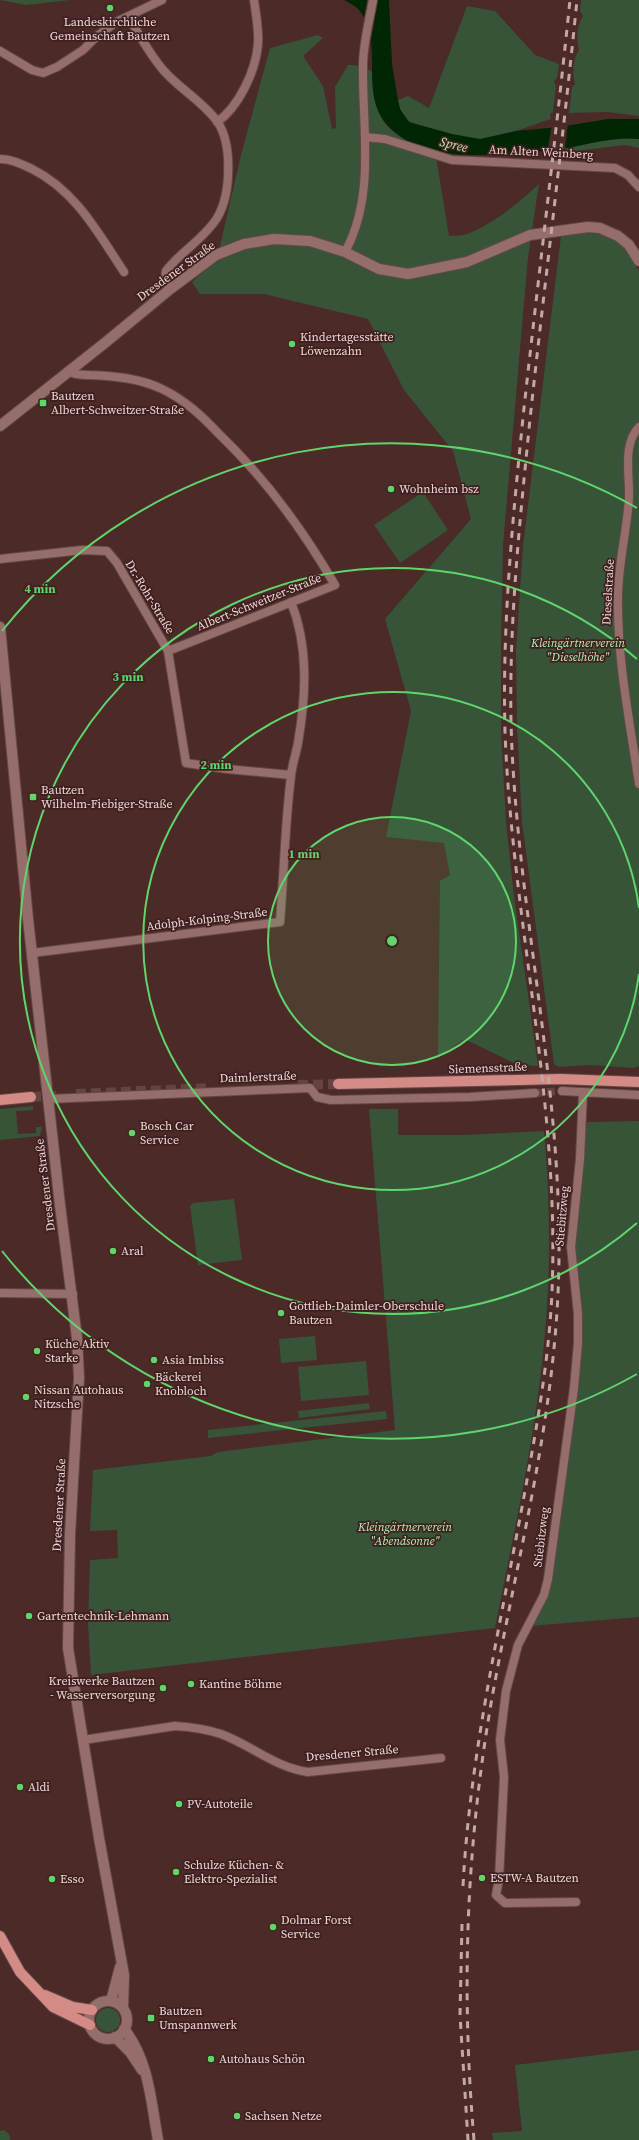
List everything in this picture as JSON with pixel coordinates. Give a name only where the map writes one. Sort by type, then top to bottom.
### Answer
[{"type":"main road","name":"Dresdener Straße","points":[[0,426],[169,290],[216,255],[244,244],[274,239],[300,239],[327,245],[379,269],[408,274],[467,262],[530,235],[588,227],[600,228],[618,236],[629,245],[639,260]]},
{"type":"main road","name":"Dresdener Straße","points":[[0,627],[32,953],[60,1205],[73,1294],[77,1338],[79,1378],[67,1630],[72,1676],[125,1983],[123,2008],[127,2018],[124,2029]]},
{"type":"main road","name":"Siemensstraße","points":[[338,1084],[560,1079],[639,1082]]},
{"type":"main road","points":[[0,1100],[31,1098]]},
{"type":"main road","points":[[0,1936],[20,1972],[53,2007],[90,2025],[99,2036],[107,2039],[115,2037],[124,2029],[133,2040],[142,2058],[158,2140]]},
{"type":"main road","name":"Dresdener Straße","points":[[111,2001],[117,1984],[121,1961]]},
{"type":"main road","points":[[39,1993],[74,2007],[92,2010]]},
{"type":"main road","points":[[90,2025],[92,2010],[101,2003],[111,2001],[123,2008]]},
{"type":"main road","points":[[115,2037],[130,2052],[146,2076]]},
{"type":"street","points":[[0,51],[32,70],[43,73],[57,67],[83,50],[97,36],[118,21],[129,18],[162,0]]},
{"type":"street","points":[[218,122],[229,114],[239,98],[254,63],[258,43],[254,0]]},
{"type":"street","points":[[345,252],[354,236],[361,209],[364,189],[365,137],[363,53],[373,0]]},
{"type":"street","points":[[129,18],[164,71],[193,96],[218,122],[224,138],[228,157],[228,174],[223,207],[208,230],[166,270],[165,278],[169,290]]},
{"type":"street","name":"Am Alten Weinberg","points":[[365,137],[385,139],[452,160],[615,168],[628,175],[639,187]]},
{"type":"street","points":[[0,159],[18,162],[45,176],[63,190],[81,207],[124,272]]},
{"type":"street","name":"Albert-Schweitzer-Straße","points":[[69,370],[75,374],[115,376],[138,380],[163,389],[193,408],[234,447],[257,473],[313,546],[335,585],[168,651]]},
{"type":"street","name":"Dieselstraße","points":[[639,427],[631,440],[629,452],[629,496],[619,578],[618,622],[620,657],[639,784]]},
{"type":"street","name":"Dr.-Rohr-Straße","points":[[0,559],[82,550],[107,551],[117,563],[168,651],[186,762],[227,769],[291,775]]},
{"type":"street","name":"Adolph-Kolping-Straße","points":[[32,953],[280,922],[291,775],[298,742],[305,658],[302,634],[291,602]]},
{"type":"street","name":"Daimlerstraße","points":[[48,1099],[310,1088],[312,1094],[316,1097],[331,1100],[535,1093]]},
{"type":"street","points":[[562,1091],[639,1096]]},
{"type":"street","name":"Stiebitzweg","points":[[576,1902],[504,1903],[496,1895],[499,1873],[504,1777],[500,1740],[506,1691],[518,1645],[544,1595],[548,1579],[574,1388],[578,1314],[571,1247],[580,1159],[583,1092]]},
{"type":"street","points":[[0,1293],[73,1294]]},
{"type":"street","name":"Dresdener Straße","points":[[84,1740],[176,1726],[189,1727],[221,1734],[275,1762],[296,1770],[308,1772],[441,1758]]},
{"type":"green space","points":[[0,0],[71,0],[26,5]]},
{"type":"green space","points":[[581,0],[639,0],[639,116],[607,112],[569,113],[572,87],[575,84],[573,71],[574,62],[579,50],[579,24],[583,16],[580,11]]},
{"type":"green space","points":[[467,6],[495,11],[535,55],[559,64],[557,78],[554,81],[556,86],[553,112],[550,114],[551,119],[506,134],[474,139],[422,127],[414,124],[404,117],[398,100],[408,96],[429,108]]},
{"type":"green space","points":[[318,35],[323,38],[303,56],[323,86],[332,129],[336,128],[335,87],[348,65],[367,68],[372,72],[377,105],[381,116],[387,125],[405,138],[435,151],[449,236],[465,235],[487,225],[514,206],[539,184],[528,257],[503,545],[501,649],[501,731],[506,822],[514,896],[538,1066],[516,1064],[464,1039],[438,1057],[440,881],[450,875],[444,843],[386,837],[411,711],[385,619],[471,519],[453,451],[404,390],[368,319],[264,294],[200,294],[192,282],[217,259],[241,155],[270,48]]},
{"type":"green space","points":[[631,138],[639,139],[639,148],[625,145],[567,152],[566,148],[599,141]]},
{"type":"green space","name":"Kleingärtnerverein \"Dieselhöhe\"","points":[[583,232],[608,235],[624,248],[639,271],[639,1066],[633,1068],[591,1065],[559,1067],[554,1064],[522,822],[517,725],[516,649],[523,546],[561,236]]},
{"type":"green space","points":[[423,492],[448,530],[400,563],[374,525]]},
{"type":"green space","points":[[33,1106],[33,1110],[16,1111],[18,1134],[36,1133],[36,1127],[42,1127],[40,1136],[0,1140],[0,1109]]},
{"type":"green space","name":"Kleingärtnerverein \"Abendsonne\"","points":[[369,1109],[398,1109],[398,1135],[464,1135],[544,1131],[548,1181],[549,1232],[545,1333],[531,1444],[495,1628],[91,1675],[88,1623],[90,1560],[118,1558],[117,1530],[90,1531],[93,1470],[211,1456],[218,1452],[395,1430]]},
{"type":"green space","points":[[639,1121],[639,1617],[530,1626],[546,1596],[576,1389],[573,1254],[574,1221],[587,1122]]},
{"type":"green space","points":[[234,1199],[242,1259],[198,1265],[190,1206],[193,1203]]},
{"type":"green space","points":[[315,1336],[317,1360],[281,1363],[279,1339]]},
{"type":"green space","points":[[366,1361],[369,1395],[301,1401],[298,1367]]},
{"type":"green space","points":[[369,1403],[370,1409],[299,1418],[298,1411]]},
{"type":"green space","points":[[386,1411],[387,1419],[208,1438],[208,1430]]},
{"type":"green space","points":[[108,2008],[117,2011],[120,2020],[117,2029],[108,2032],[99,2029],[96,2020],[99,2011]]},
{"type":"green space","points":[[639,2050],[639,2140],[493,2140],[492,2133],[522,2131],[515,2065]]},
{"type":"green space","points":[[4,2130],[9,2134],[10,2140],[0,2140],[0,2131]]},
{"type":"water","name":"Spree","points":[[344,0],[389,0],[392,64],[400,109],[409,122],[452,134],[480,139],[516,131],[559,127],[608,119],[639,119],[639,139],[629,138],[600,141],[557,150],[492,155],[455,154],[419,146],[403,138],[389,127],[380,114],[375,99],[371,38],[367,23],[358,9]]},
{"type":"pier","points":[[367,0],[378,0],[369,52],[370,36],[363,23]]},
{"type":"pier","points":[[568,123],[565,147],[567,150],[547,152],[552,125]]},
{"type":"tunnel","points":[[298,1085],[338,1084]]},
{"type":"tunnel","points":[[76,1094],[210,1088]]},
{"type":"tunnel","points":[[535,1093],[562,1091]]},
{"type":"tunnel","points":[[31,1097],[57,1096]]},
{"type":"railway","points":[[463,1886],[472,1787],[479,1737],[538,1417],[548,1342],[552,1292],[553,1221],[549,1151],[509,802],[505,732],[505,651],[509,570],[524,408],[570,0]]},
{"type":"railway","points":[[474,2140],[470,2084],[467,1973],[468,1918],[476,1809],[492,1698],[541,1446],[549,1395],[558,1293],[559,1221],[555,1149],[515,793],[511,722],[511,684],[513,608],[530,419],[577,0]]},
{"type":"railway","points":[[462,1924],[460,2015],[468,2140]]},
{"type":"place","name":"Landeskirchliche Gemeinschaft Bautzen","points":[[110,8]]},
{"type":"place","name":"Kindertagesstätte Löwenzahn","points":[[292,344]]},
{"type":"place","name":"Bautzen Albert-Schweitzer-Straße","points":[[43,403]]},
{"type":"place","name":"Wohnheim bsz","points":[[391,489]]},
{"type":"place","name":"Bautzen Wilhelm-Fiebiger-Straße","points":[[33,797]]},
{"type":"place","name":"Bosch Car Service","points":[[132,1133]]},
{"type":"place","name":"Aral","points":[[113,1251]]},
{"type":"place","name":"Gottlieb-Daimler-Oberschule Bautzen","points":[[281,1313]]},
{"type":"place","name":"Küche Aktiv Starke","points":[[37,1351]]},
{"type":"place","name":"Asia Imbiss","points":[[154,1360]]},
{"type":"place","name":"Bäckerei Knobloch","points":[[147,1384]]},
{"type":"place","name":"Nissan Autohaus Nitzsche","points":[[26,1397]]},
{"type":"place","name":"Gartentechnik-Lehmann","points":[[29,1616]]},
{"type":"place","name":"Kantine Böhme","points":[[191,1684]]},
{"type":"place","name":"Kreiswerke Bautzen - Wasserversorgung","points":[[163,1688]]},
{"type":"place","name":"Aldi","points":[[20,1787]]},
{"type":"place","name":"PV-Autoteile","points":[[179,1804]]},
{"type":"place","name":"Schulze Küchen- & Elektro-Spezialist","points":[[176,1872]]},
{"type":"place","name":"ESTW-A Bautzen","points":[[482,1878]]},
{"type":"place","name":"Esso","points":[[52,1879]]},
{"type":"place","name":"Dolmar Forst Service","points":[[273,1927]]},
{"type":"place","name":"Bautzen Umspannwerk","points":[[151,2018]]},
{"type":"place","name":"Autohaus Schön","points":[[211,2059]]},
{"type":"place","name":"Sachsen Netze","points":[[237,2116]]}]
